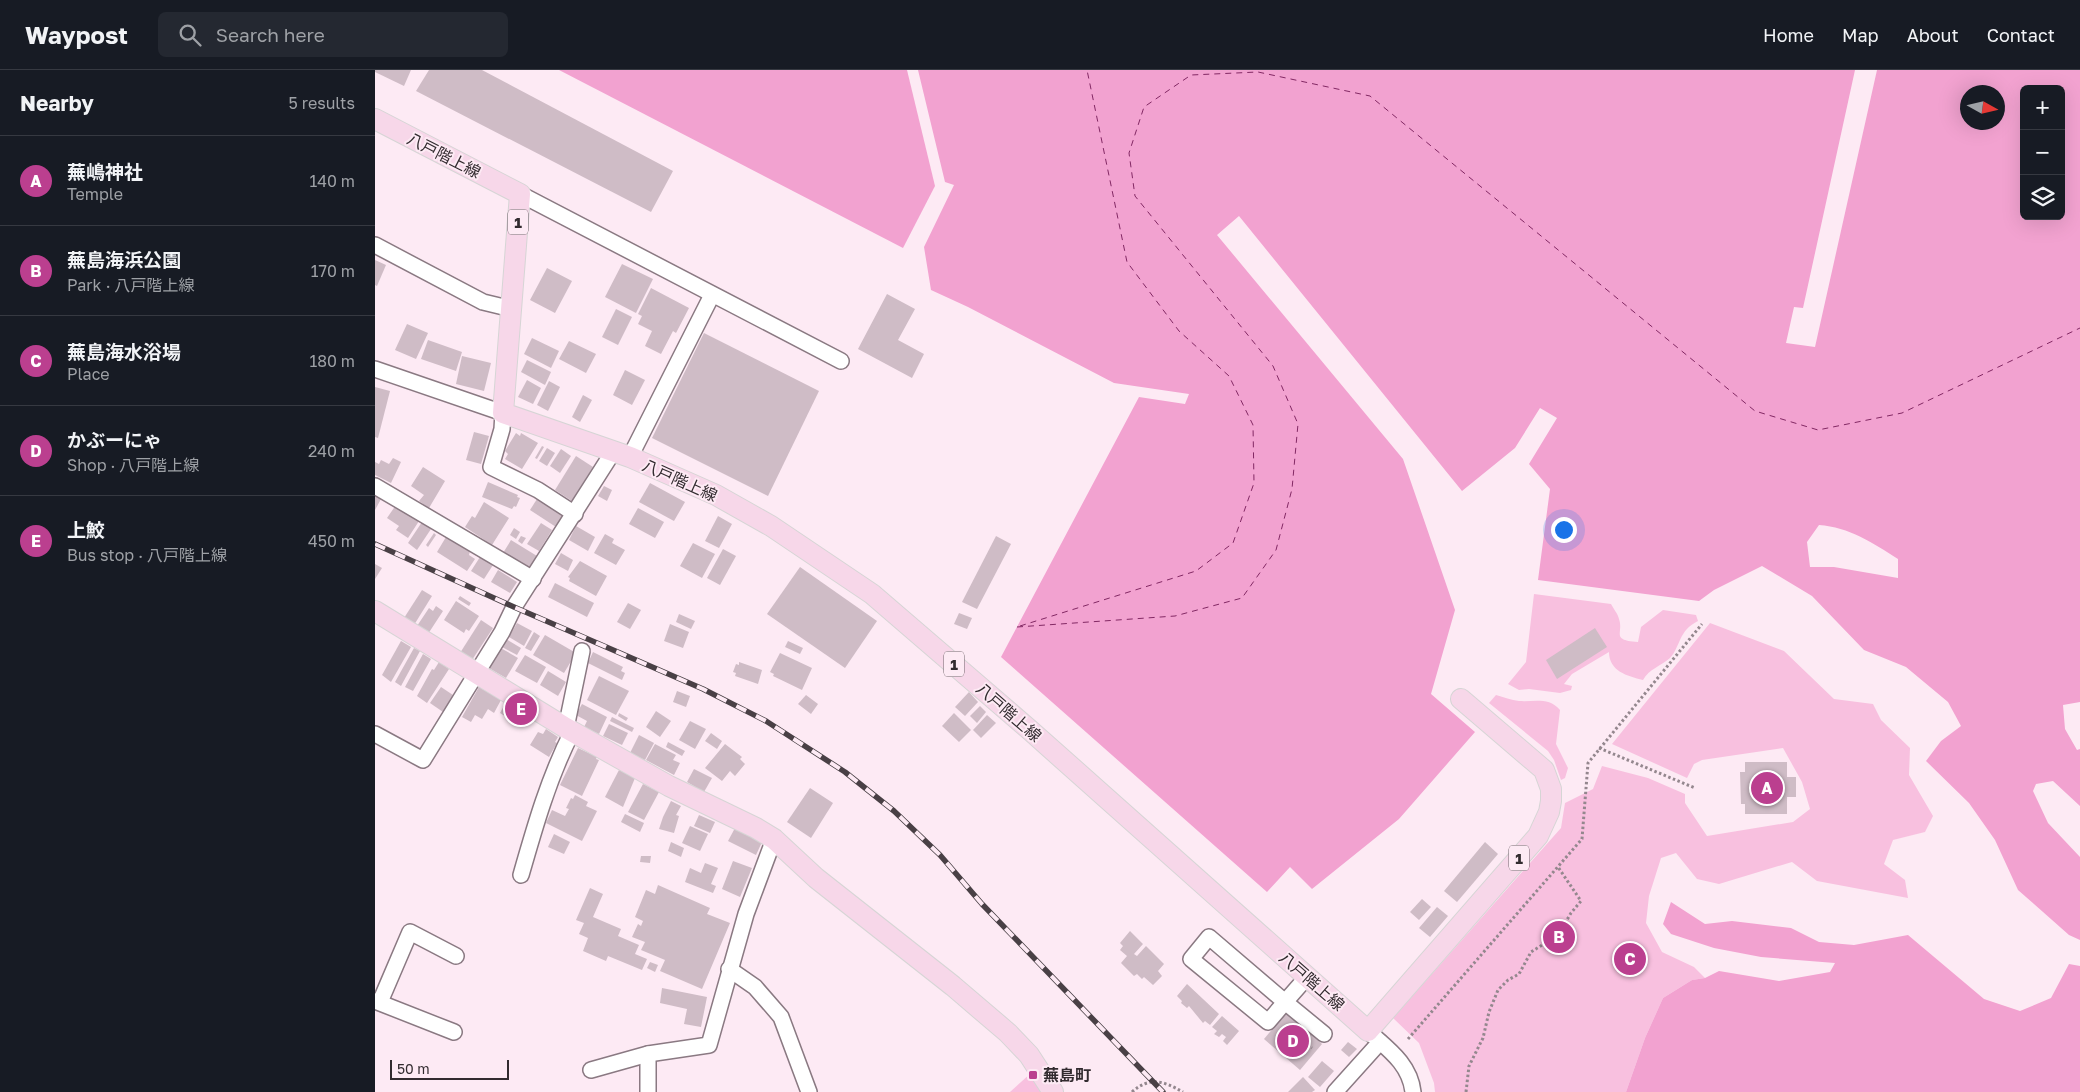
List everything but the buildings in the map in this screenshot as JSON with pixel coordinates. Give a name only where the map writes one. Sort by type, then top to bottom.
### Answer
[{"type":"main road","name":"八戸階上線","points":[[375,119],[520,194]]},
{"type":"main road","name":"1","points":[[503,413],[520,194]]},
{"type":"main road","name":"八戸階上線","points":[[503,413],[622,454],[717,495],[771,526],[872,594],[1031,731],[1374,1036]]},
{"type":"main road","points":[[375,611],[569,730],[669,786],[756,828],[774,839],[816,878],[953,986],[1008,1033],[1029,1055],[1053,1092]]},
{"type":"main road","name":"1","points":[[1374,1036],[1538,836],[1549,812],[1551,789],[1544,770],[1461,698]]},
{"type":"street","points":[[520,194],[841,361]]},
{"type":"street","points":[[375,245],[483,302],[512,309]]},
{"type":"street","points":[[375,734],[423,760],[533,579],[575,514],[622,454],[712,295]]},
{"type":"street","points":[[375,369],[503,413],[502,428],[491,467],[538,490],[575,514]]},
{"type":"street","points":[[375,486],[533,579]]},
{"type":"street","points":[[521,876],[543,800],[569,730],[582,651]]},
{"type":"street","points":[[591,1070],[648,1054],[709,1045],[746,914],[774,839]]},
{"type":"street","points":[[454,1032],[377,1002],[410,932],[456,956]]},
{"type":"street","points":[[1307,976],[1285,1002],[1267,1022],[1191,959],[1209,937],[1285,1002],[1311,1024],[1324,1034]]},
{"type":"street","points":[[729,969],[755,987],[781,1017],[809,1092]]},
{"type":"street","points":[[1335,1092],[1374,1036],[1402,1062],[1408,1074],[1413,1092]]},
{"type":"street","points":[[648,1054],[648,1092]]},
{"type":"path","points":[[1408,1039],[1582,839],[1588,764],[1599,748],[1702,624]]},
{"type":"path","points":[[1599,748],[1695,788]]},
{"type":"path","points":[[1466,1092],[1469,1066],[1483,1038],[1489,1012],[1498,990],[1508,980],[1519,974],[1531,952],[1558,935],[1571,913],[1581,901],[1557,867]]},
{"type":"path","points":[[1267,1022],[1295,1044],[1311,1024]]},
{"type":"path","points":[[1300,1038],[1312,1048]]},
{"type":"path","points":[[1132,1092],[1141,1084],[1152,1080],[1183,1092]]},
{"type":"shaded area","points":[[559,70],[907,70],[935,186],[903,248]]},
{"type":"shaded area","points":[[918,70],[2080,70],[2080,702],[2063,705],[2065,729],[2077,750],[2080,749],[2080,806],[2053,781],[2036,784],[2033,791],[2048,823],[2080,857],[2080,940],[2069,935],[2018,890],[1995,840],[1969,803],[1926,761],[1941,741],[1961,726],[1948,702],[1906,667],[1864,650],[1812,596],[1762,566],[1714,590],[1699,601],[1538,580],[1550,489],[1529,464],[1557,418],[1540,408],[1515,448],[1462,491],[1239,216],[1217,235],[1403,459],[1455,610],[1431,694],[1475,732],[1399,819],[1312,889],[1290,867],[1267,892],[1001,657],[1139,397],[1185,404],[1189,394],[1114,383],[968,307],[931,290],[924,247],[954,185],[945,182]],"holes":[[[1819,525],[1851,532],[1898,559],[1898,578],[1834,567],[1810,567],[1807,542]]]},
{"type":"shaded area","points":[[1534,594],[1611,604],[1618,617],[1621,638],[1629,641],[1638,642],[1641,627],[1663,610],[1696,615],[1698,621],[1683,634],[1670,658],[1652,670],[1643,680],[1620,672],[1612,664],[1609,652],[1572,674],[1564,684],[1572,686],[1571,690],[1560,693],[1529,689],[1519,690],[1508,684],[1526,662]]},
{"type":"shaded area","points":[[1710,623],[1784,651],[1834,699],[1873,704],[1881,720],[1910,748],[1909,775],[1933,816],[1925,832],[1893,840],[1884,864],[1905,880],[1908,898],[1817,881],[1792,862],[1719,884],[1697,879],[1676,853],[1661,858],[1649,896],[1646,923],[1662,952],[1694,967],[1705,978],[1692,980],[1663,998],[1645,1038],[1626,1092],[1435,1092],[1434,1083],[1419,1043],[1393,1018],[1561,828],[1565,803],[1593,789],[1602,766],[1648,778],[1685,794],[1685,803],[1707,836],[1793,822],[1810,809],[1802,782],[1783,748],[1702,760],[1694,764],[1687,778],[1612,744]]},
{"type":"shaded area","points":[[1496,695],[1519,701],[1551,703],[1560,710],[1556,744],[1568,768],[1565,778],[1561,780],[1554,760],[1548,751],[1489,703]]},
{"type":"shaded area","points":[[1671,902],[1705,924],[1732,921],[1791,928],[1819,942],[1854,945],[1908,935],[1984,999],[2020,1011],[2051,998],[2069,964],[2080,966],[2080,1092],[1626,1092],[1645,1038],[1663,998],[1692,980],[1705,978],[1719,971],[1779,981],[1830,972],[1835,963],[1761,957],[1714,948],[1671,934],[1663,924]]},
{"type":"shaded area","points":[[1031,1073],[1045,1092],[1010,1092]]},
{"type":"pier","points":[[1855,70],[1877,70],[1815,347],[1786,343],[1794,307],[1803,308]]},
{"type":"ferry route","points":[[1020,626],[1196,571],[1233,543],[1254,483],[1253,425],[1229,376],[1179,331],[1127,262],[1087,70]]},
{"type":"ferry route","points":[[1017,627],[1175,616],[1242,598],[1276,550],[1292,489],[1298,424],[1273,366],[1135,196],[1129,153],[1144,107],[1191,75],[1258,72],[1370,96],[1755,411],[1818,430],[1902,413],[2080,328]]},
{"type":"railway","points":[[375,544],[703,689],[766,721],[845,772],[894,811],[940,855],[982,904],[1163,1092]]},
{"type":"place","name":"上鮫","points":[[521,709]]},
{"type":"place","name":"蕪嶋神社","points":[[1767,788]]},
{"type":"place","name":"蕪島海浜公園","points":[[1559,937]]},
{"type":"place","name":"蕪島海水浴場","points":[[1630,959]]},
{"type":"place","name":"かぶーにゃ","points":[[1293,1041]]},
{"type":"place","name":"蕪島町","points":[[1033,1075]]}]
